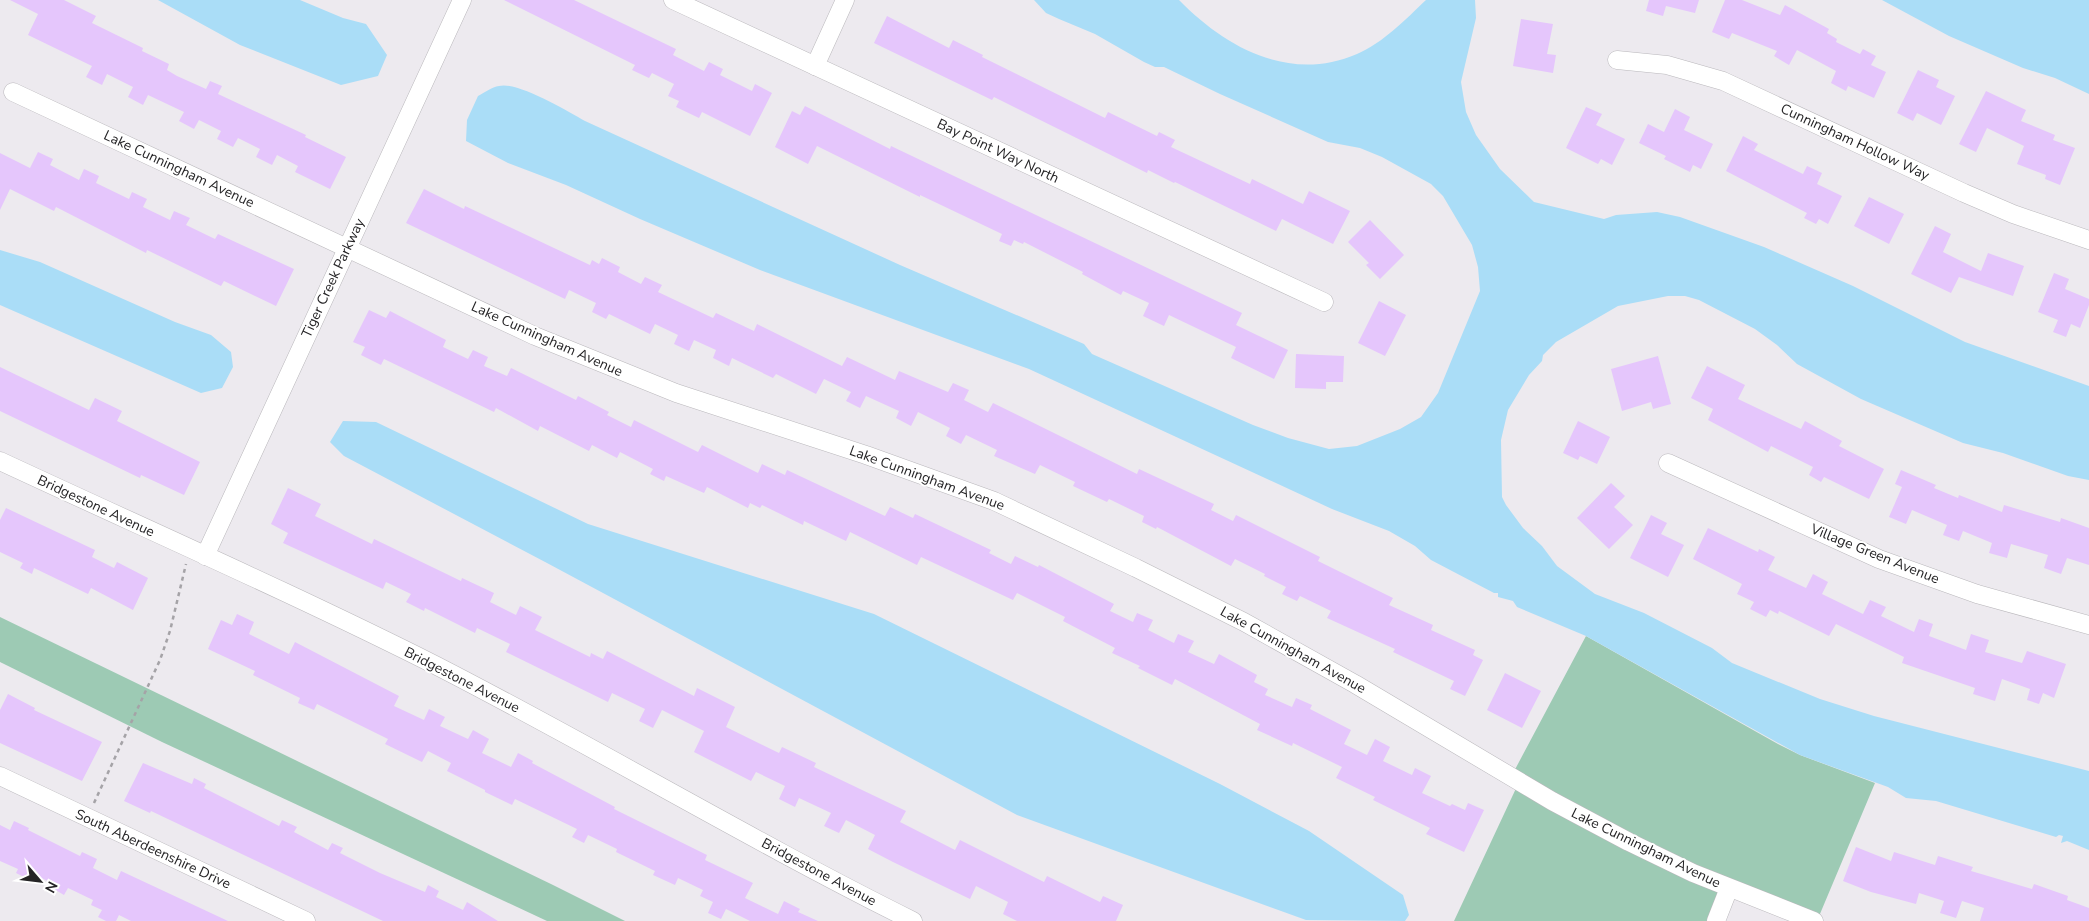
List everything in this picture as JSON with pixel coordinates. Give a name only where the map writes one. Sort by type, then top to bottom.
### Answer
[{"type":"street","name":"Tiger Creek Parkway","points":[[205,556],[462,0]]},
{"type":"street","name":"Bay Point Way North","points":[[673,0],[1324,302]]},
{"type":"street","points":[[815,66],[845,0]]},
{"type":"street","name":"Cunningham Hollow Way","points":[[1617,60],[1667,65],[1723,80],[1964,193],[2013,214],[2089,240]]},
{"type":"street","name":"Lake Cunningham Avenue","points":[[13,92],[602,365],[737,415],[866,455],[994,501],[1136,568],[1244,622],[1355,684],[1552,801],[1637,846],[1729,888],[1814,921]]},
{"type":"street","name":"Bridgestone Avenue","points":[[0,461],[444,670],[572,736],[853,891],[913,921]]},
{"type":"street","name":"Village Green Avenue","points":[[1668,463],[1879,559],[1977,594],[2089,625]]},
{"type":"street","name":"South Aberdeenshire Drive","points":[[0,776],[306,921]]},
{"type":"street","points":[[1716,921],[1729,888]]},
{"type":"path","points":[[87,817],[160,660],[170,632],[186,563]]},
{"type":"green space","points":[[0,617],[625,921],[547,921],[162,742],[0,662]]},
{"type":"green space","points":[[1586,636],[1778,744],[1800,755],[1875,783],[1817,921],[1730,888],[1716,921],[1454,921],[1519,782],[1511,777]]},
{"type":"water","points":[[158,0],[300,0],[343,18],[366,24],[387,55],[378,76],[341,85],[240,45]]},
{"type":"water","points":[[1034,0],[1179,0],[1217,33],[1238,46],[1260,56],[1308,65],[1332,62],[1367,49],[1394,30],[1426,0],[1475,0],[1476,18],[1461,82],[1466,112],[1476,135],[1500,169],[1534,202],[1604,219],[1616,215],[1657,212],[1680,217],[1764,247],[1853,286],[1965,342],[2089,386],[2089,480],[2068,476],[2003,453],[1963,443],[1861,399],[1797,364],[1777,345],[1755,329],[1699,300],[1685,296],[1668,296],[1618,306],[1556,342],[1543,355],[1542,361],[1529,375],[1508,410],[1501,440],[1502,497],[1506,505],[1523,528],[1542,546],[1557,566],[1595,594],[1644,613],[1712,648],[1732,663],[1820,699],[1874,716],[2089,771],[2089,850],[2067,841],[2061,843],[2063,836],[2059,835],[2056,837],[1936,801],[1906,798],[1888,787],[1800,755],[1586,636],[1517,607],[1513,601],[1498,597],[1498,593],[1494,593],[1431,560],[1415,546],[1389,531],[1332,509],[1029,369],[760,270],[566,185],[508,163],[466,141],[467,120],[478,96],[499,86],[518,88],[555,104],[585,121],[900,265],[1084,344],[1092,354],[1253,425],[1288,438],[1329,449],[1357,446],[1400,429],[1421,417],[1438,393],[1480,291],[1478,267],[1472,245],[1443,196],[1431,184],[1382,157],[1360,148],[1328,142],[1164,67],[1155,67],[1095,34],[1046,13]]},
{"type":"water","points":[[1882,0],[2089,0],[2089,94],[2055,78],[2023,68],[1949,36]]},
{"type":"water","points":[[0,250],[40,262],[175,322],[211,335],[231,352],[233,367],[222,388],[201,393],[0,305]]},
{"type":"water","points":[[343,421],[376,422],[588,524],[874,614],[1220,784],[1309,831],[1403,895],[1409,915],[1405,921],[1306,920],[1017,815],[344,456],[330,442]]},
{"type":"building","points":[[10,0],[64,0],[96,16],[92,23],[143,48],[142,51],[169,64],[167,70],[177,76],[206,89],[210,81],[222,86],[218,94],[306,135],[305,137],[346,157],[330,189],[295,172],[298,166],[277,155],[272,165],[256,157],[260,149],[238,138],[233,147],[217,139],[221,131],[199,120],[194,129],[179,121],[184,112],[148,95],[143,105],[128,97],[133,87],[107,74],[102,85],[86,77],[92,66],[28,35],[38,14]]},
{"type":"building","points":[[504,0],[574,0],[676,49],[673,55],[704,71],[709,62],[723,69],[720,75],[752,91],[755,84],[772,93],[750,136],[702,112],[699,118],[676,107],[679,101],[668,96],[674,84],[652,73],[649,78],[632,70],[635,65]]},
{"type":"building","points":[[1649,0],[1699,0],[1695,13],[1666,6],[1663,16],[1646,11]]},
{"type":"building","points":[[1725,0],[1742,0],[1780,15],[1785,5],[1829,29],[1827,33],[1837,39],[1836,42],[1860,54],[1863,49],[1876,56],[1871,65],[1886,72],[1874,98],[1848,86],[1846,91],[1831,83],[1836,71],[1797,50],[1789,65],[1774,56],[1777,51],[1732,33],[1729,39],[1712,32]]},
{"type":"building","points":[[887,16],[949,48],[953,40],[983,55],[982,57],[1105,118],[1108,112],[1157,136],[1159,132],[1175,140],[1171,147],[1250,184],[1252,179],[1303,204],[1309,191],[1350,211],[1333,244],[1282,219],[1276,231],[1175,182],[1148,170],[1147,173],[994,97],[992,100],[874,43]]},
{"type":"building","points":[[1521,19],[1553,24],[1547,54],[1556,55],[1553,73],[1513,66]]},
{"type":"building","points":[[1918,70],[1939,80],[1936,87],[1955,96],[1941,125],[1917,113],[1913,121],[1897,113]]},
{"type":"building","points":[[1986,91],[2026,110],[2021,121],[2055,135],[2053,140],[2075,148],[2060,185],[2045,179],[2046,175],[2017,164],[2024,146],[1987,128],[1976,152],[1959,144]]},
{"type":"building","points":[[805,106],[890,149],[891,146],[1242,313],[1236,325],[1288,350],[1274,379],[1231,358],[1236,347],[1169,315],[1164,326],[1143,316],[1149,303],[1123,291],[1121,295],[1082,274],[1083,272],[1024,242],[1023,244],[1014,240],[1011,246],[999,241],[1002,234],[920,195],[920,197],[817,146],[808,164],[775,147],[792,111],[800,115]]},
{"type":"building","points":[[1586,107],[1602,114],[1596,125],[1625,139],[1612,165],[1601,159],[1598,164],[1566,148]]},
{"type":"building","points":[[1675,109],[1690,117],[1684,130],[1713,144],[1701,169],[1693,165],[1690,172],[1664,159],[1666,156],[1639,143],[1648,124],[1664,132]]},
{"type":"building","points":[[1743,136],[1758,144],[1754,150],[1803,174],[1807,166],[1822,173],[1817,184],[1842,196],[1828,224],[1819,219],[1816,224],[1804,218],[1807,213],[1726,171]]},
{"type":"building","points":[[38,152],[53,159],[50,165],[79,180],[84,169],[99,176],[96,183],[129,199],[132,192],[147,199],[143,207],[170,220],[174,211],[190,218],[186,225],[215,239],[218,234],[294,269],[276,306],[224,281],[221,286],[147,250],[146,253],[56,207],[54,211],[10,189],[0,210],[0,153],[30,168]]},
{"type":"building","points":[[424,189],[464,209],[465,206],[590,265],[592,260],[599,264],[602,258],[620,267],[618,272],[641,284],[645,277],[662,285],[658,292],[713,318],[716,313],[754,331],[757,324],[842,366],[847,357],[895,380],[899,371],[948,392],[953,383],[969,390],[964,400],[988,412],[993,403],[1137,474],[1139,469],[1214,504],[1211,510],[1233,521],[1236,515],[1320,557],[1318,561],[1393,598],[1389,605],[1433,625],[1431,630],[1475,650],[1473,655],[1483,660],[1465,696],[1450,689],[1454,681],[1393,652],[1395,649],[1327,618],[1331,611],[1300,596],[1297,601],[1282,594],[1286,587],[1264,576],[1265,574],[1235,559],[1231,566],[1157,527],[1156,529],[1142,522],[1144,516],[1109,499],[1107,502],[1073,486],[1075,482],[1040,465],[1035,474],[994,456],[997,450],[966,435],[961,444],[946,436],[950,428],[918,412],[911,426],[896,418],[899,411],[866,396],[860,408],[846,401],[851,392],[824,379],[816,394],[776,374],[773,378],[732,358],[729,366],[713,358],[716,350],[694,340],[689,351],[674,344],[678,335],[655,324],[650,334],[609,314],[606,319],[592,312],[596,303],[569,290],[565,299],[406,223]]},
{"type":"building","points":[[1869,197],[1904,214],[1889,244],[1854,226]]},
{"type":"building","points":[[1370,220],[1404,255],[1380,279],[1366,265],[1369,263],[1348,242]]},
{"type":"building","points":[[1935,226],[1951,234],[1943,252],[1981,271],[1988,253],[2024,266],[2013,296],[1959,277],[1951,293],[1911,274]]},
{"type":"building","points":[[2054,273],[2069,279],[2065,289],[2089,299],[2089,305],[2080,328],[2071,324],[2066,337],[2053,332],[2058,320],[2038,312]]},
{"type":"building","points":[[1379,301],[1406,315],[1385,356],[1358,343]]},
{"type":"building","points":[[369,310],[386,318],[390,311],[446,340],[443,347],[468,359],[473,350],[488,357],[484,366],[507,376],[511,368],[576,400],[578,396],[609,412],[607,415],[631,427],[634,420],[698,452],[702,445],[758,473],[762,464],[785,475],[787,470],[885,516],[890,507],[913,518],[915,514],[991,550],[989,553],[1011,564],[1015,556],[1038,567],[1039,565],[1114,604],[1110,611],[1133,622],[1137,613],[1153,620],[1148,630],[1174,643],[1178,634],[1194,641],[1188,652],[1214,664],[1219,654],[1257,675],[1254,682],[1268,689],[1265,695],[1292,707],[1296,698],[1312,705],[1310,709],[1351,730],[1344,744],[1367,755],[1375,739],[1390,747],[1383,761],[1412,775],[1415,768],[1431,776],[1422,793],[1450,806],[1452,804],[1465,810],[1468,803],[1484,810],[1464,852],[1426,834],[1430,828],[1373,800],[1375,797],[1336,778],[1342,767],[1293,743],[1292,746],[1257,730],[1260,724],[1175,679],[1172,685],[1138,668],[1140,666],[1112,653],[1115,648],[1063,621],[1065,617],[1017,593],[1013,600],[921,557],[917,565],[850,532],[846,541],[804,521],[803,525],[762,505],[760,508],[750,503],[748,508],[707,487],[704,493],[666,476],[664,481],[650,474],[653,469],[620,452],[617,458],[592,445],[589,451],[540,426],[538,431],[496,408],[494,412],[384,359],[381,365],[361,355],[365,347],[353,342]]},
{"type":"building","points":[[1296,354],[1344,356],[1343,382],[1326,382],[1326,389],[1295,388]]},
{"type":"building","points":[[1658,356],[1671,404],[1653,409],[1651,402],[1622,411],[1611,369]]},
{"type":"building","points":[[1707,366],[1745,385],[1738,399],[1801,429],[1805,421],[1842,441],[1839,446],[1884,469],[1869,499],[1824,477],[1821,482],[1809,475],[1813,467],[1771,446],[1768,452],[1708,420],[1713,409],[1691,398]]},
{"type":"building","points":[[0,367],[89,410],[95,398],[122,411],[117,421],[200,462],[184,495],[141,475],[140,478],[0,411]]},
{"type":"building","points":[[1578,421],[1610,437],[1597,464],[1580,456],[1578,460],[1563,453]]},
{"type":"building","points":[[1901,470],[1936,485],[1934,488],[1958,498],[1959,495],[2002,512],[2004,505],[2060,522],[2061,518],[2089,528],[2089,565],[2067,558],[2061,574],[2044,568],[2048,555],[2011,544],[2007,558],[1989,553],[1992,543],[1963,531],[1959,541],[1943,535],[1947,525],[1912,510],[1906,524],[1889,517],[1902,487],[1895,484]]},
{"type":"building","points":[[1611,483],[1625,496],[1614,507],[1633,525],[1609,549],[1577,518]]},
{"type":"building","points":[[288,488],[321,504],[315,516],[372,544],[374,539],[461,581],[462,578],[494,593],[490,602],[516,615],[520,606],[542,617],[535,630],[590,657],[591,653],[603,659],[607,651],[694,696],[697,688],[735,707],[726,727],[779,753],[782,747],[816,763],[814,767],[906,811],[900,822],[955,850],[960,840],[1044,882],[1047,876],[1100,902],[1103,896],[1123,905],[1116,921],[1017,921],[1003,914],[1008,902],[976,886],[970,899],[868,849],[875,835],[846,820],[839,833],[824,826],[831,813],[799,798],[795,807],[779,799],[785,786],[756,772],[751,781],[694,752],[704,731],[662,710],[653,728],[639,721],[645,709],[612,693],[608,702],[506,652],[510,644],[477,628],[475,633],[425,608],[424,611],[406,602],[411,594],[386,582],[383,589],[283,543],[288,533],[271,524]]},
{"type":"building","points":[[6,508],[95,550],[92,557],[114,568],[117,562],[148,578],[133,610],[91,588],[88,594],[34,568],[32,574],[20,568],[23,563],[0,552],[0,520]]},
{"type":"building","points":[[1651,515],[1667,523],[1661,534],[1684,545],[1668,577],[1630,558]]},
{"type":"building","points":[[1708,528],[1758,552],[1759,549],[1775,557],[1768,570],[1806,588],[1813,574],[1828,582],[1822,594],[1863,614],[1870,600],[1886,607],[1881,616],[1914,632],[1919,619],[1933,624],[1929,636],[1966,650],[1971,634],[1989,640],[1985,652],[2022,663],[2027,651],[2066,664],[2054,698],[2043,693],[2039,704],[2027,700],[2030,689],[2002,679],[1995,701],[1973,694],[1975,688],[1902,663],[1904,657],[1836,624],[1829,636],[1779,611],[1778,614],[1770,610],[1766,617],[1750,609],[1754,602],[1737,594],[1742,584],[1693,559]]},
{"type":"building","points":[[237,614],[254,622],[249,634],[289,654],[295,642],[399,696],[394,706],[424,720],[429,709],[445,717],[440,726],[468,739],[473,730],[489,739],[482,753],[511,767],[518,753],[533,761],[532,763],[615,807],[614,809],[707,855],[705,860],[753,883],[745,898],[778,914],[784,901],[800,909],[798,912],[818,921],[750,921],[726,909],[721,919],[708,913],[713,902],[700,896],[703,890],[678,878],[675,885],[653,875],[655,871],[616,852],[617,849],[588,835],[584,843],[572,837],[577,829],[515,799],[512,805],[485,792],[485,790],[447,771],[451,763],[428,751],[422,762],[385,744],[388,739],[317,704],[314,710],[298,703],[300,698],[253,675],[255,671],[208,649],[221,620],[232,625]]},
{"type":"building","points":[[1505,673],[1541,691],[1522,728],[1487,710]]},
{"type":"building","points":[[8,694],[35,708],[34,710],[102,742],[82,781],[0,743],[0,710]]},
{"type":"building","points":[[143,763],[192,784],[194,778],[206,784],[204,788],[279,826],[282,820],[297,827],[294,832],[328,850],[332,843],[343,848],[340,853],[380,873],[425,892],[428,885],[439,891],[436,897],[463,910],[467,902],[498,921],[383,921],[151,811],[150,813],[124,801]]},
{"type":"building","points":[[14,821],[80,856],[82,852],[97,859],[93,868],[117,880],[121,871],[228,921],[131,921],[119,915],[116,921],[106,921],[98,917],[102,910],[91,905],[93,900],[68,888],[64,895],[52,888],[54,884],[31,873],[28,879],[16,873],[18,869],[0,861],[0,825],[10,830]]},
{"type":"building","points":[[1856,847],[1891,861],[1894,852],[1935,865],[1938,856],[1973,867],[1971,871],[2032,889],[2034,884],[2068,896],[2067,900],[2089,908],[2089,921],[1980,921],[1984,908],[1962,901],[1956,918],[1940,913],[1944,901],[1919,893],[1916,904],[1871,892],[1843,881]]}]
